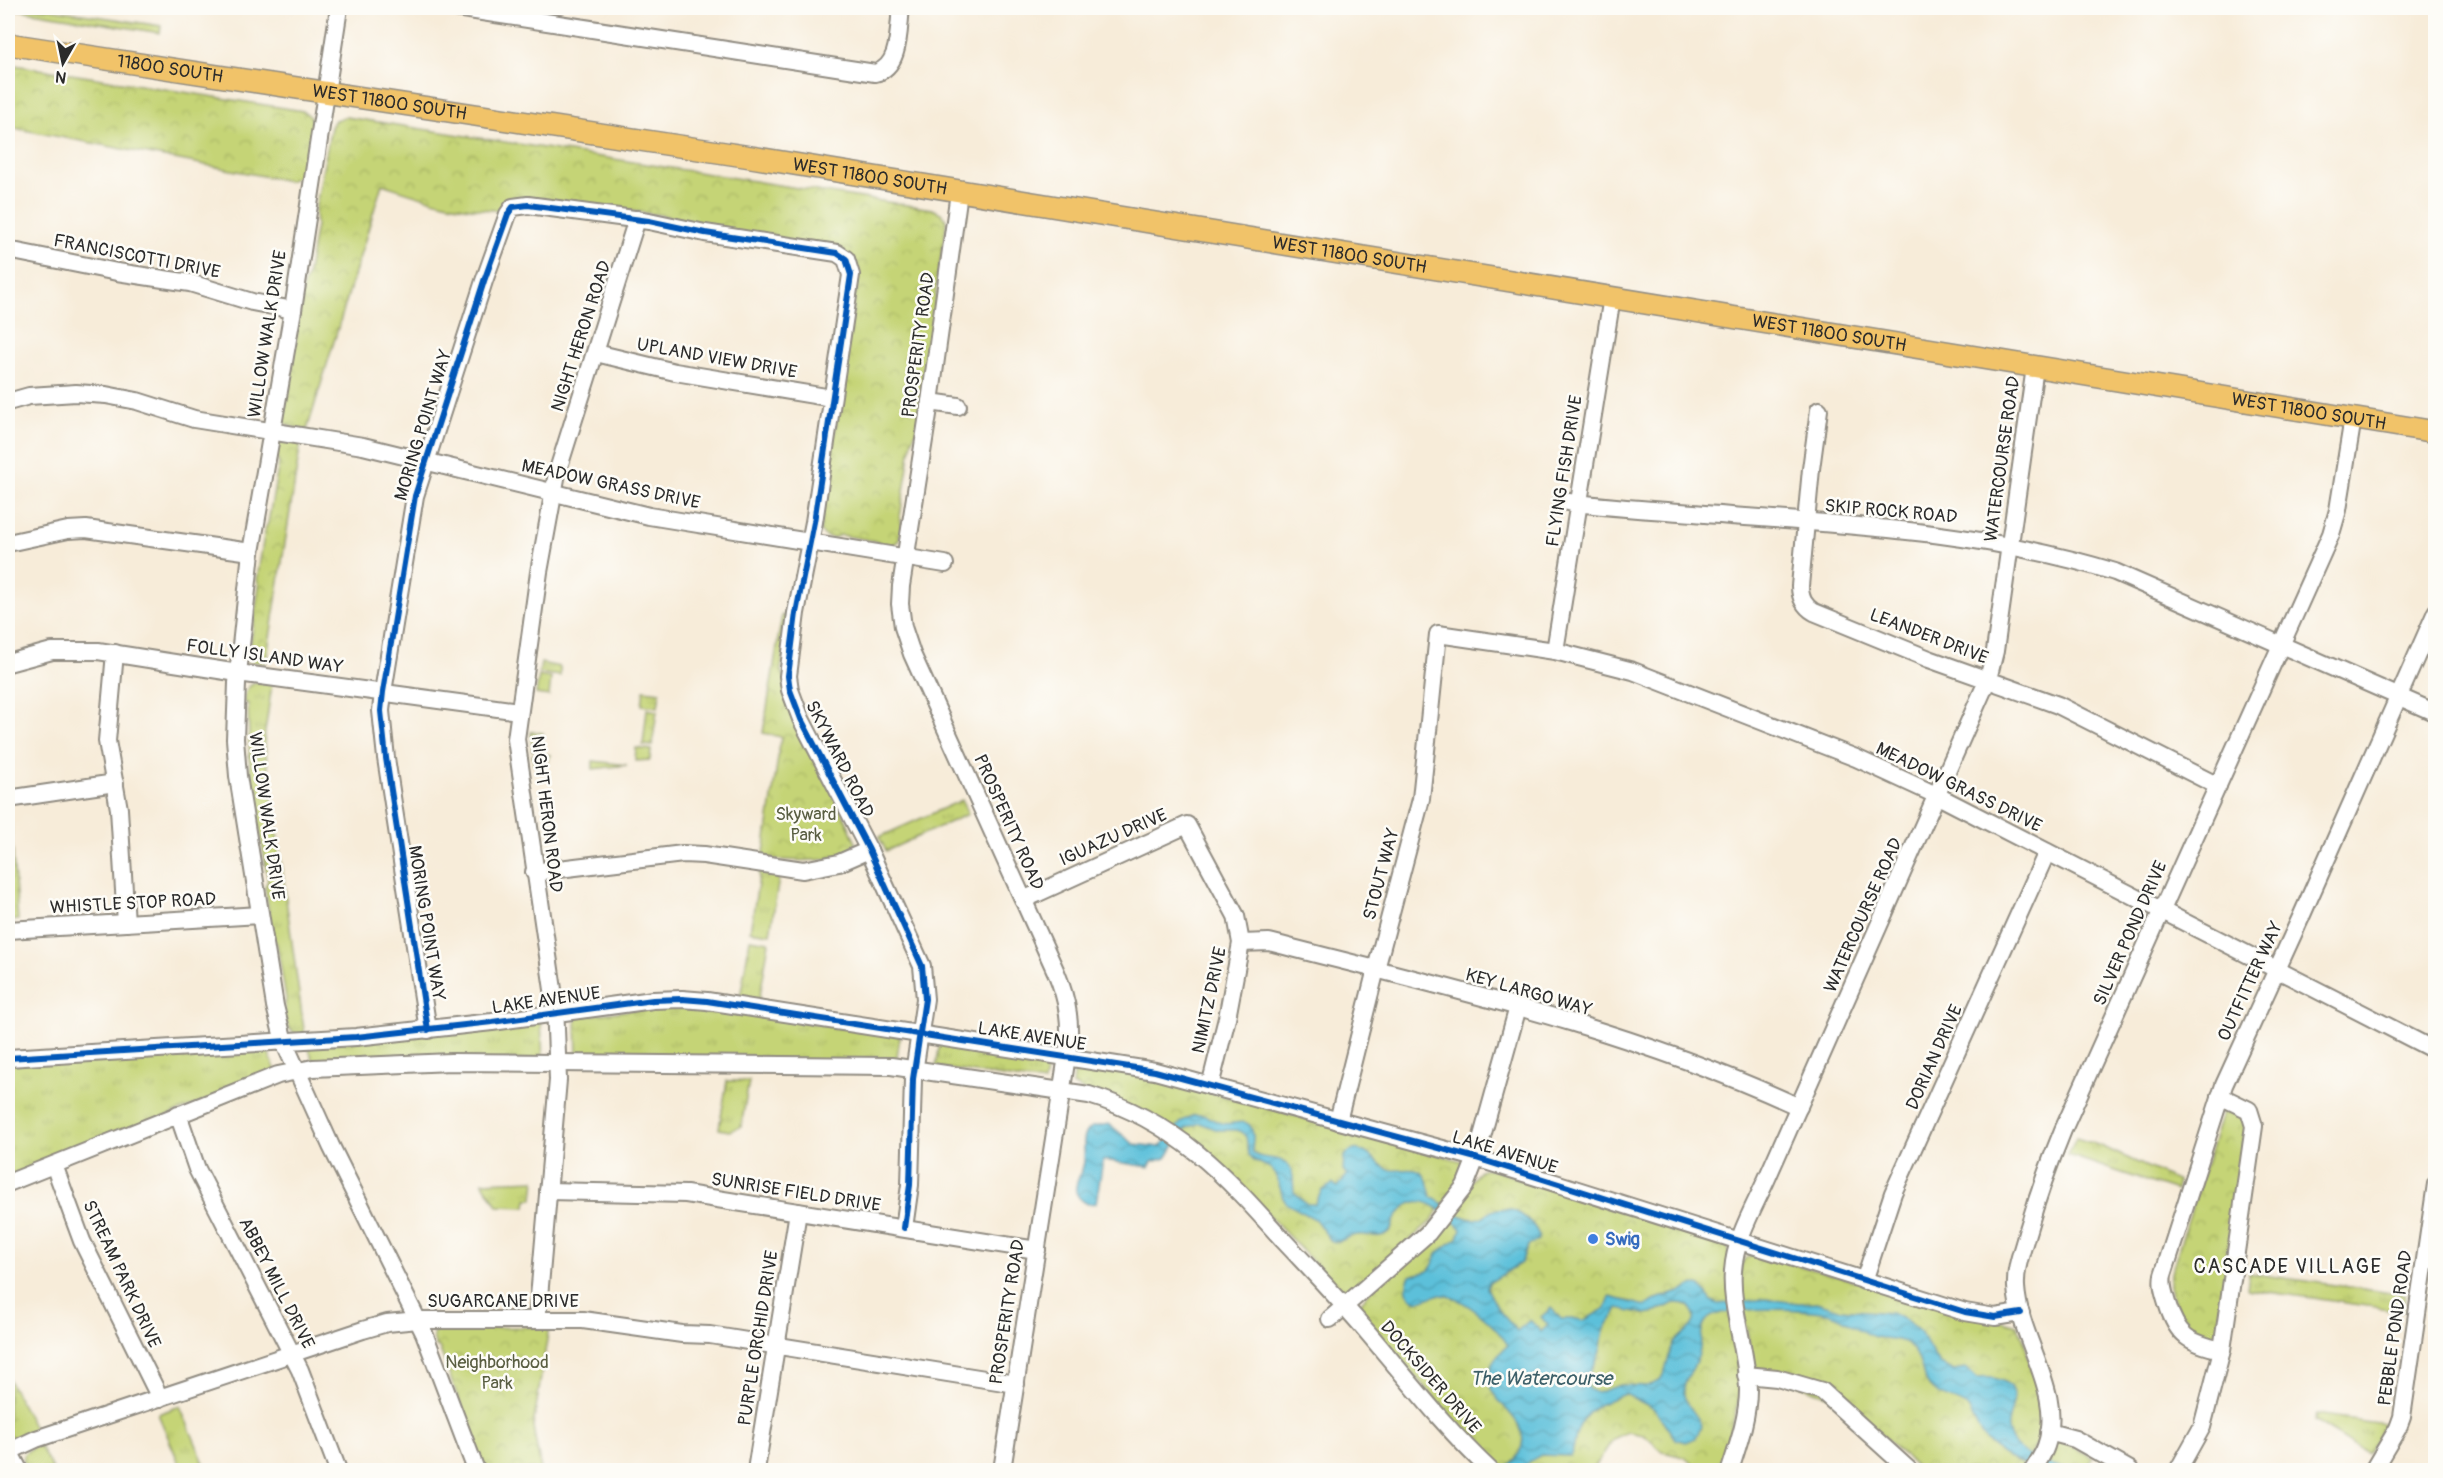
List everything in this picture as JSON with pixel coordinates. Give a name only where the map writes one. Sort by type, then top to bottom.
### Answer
[{"type":"main road","name":"11800 SOUTH","points":[[8,44],[262,84]]},
{"type":"main road","name":"WEST 11800 SOUTH","points":[[262,84],[544,124],[2436,432]]},
{"type":"street","name":"WILLOW WALK DRIVE","points":[[339,8],[293,310],[251,552],[235,717],[237,757],[275,1006],[284,1042],[331,1146],[418,1320],[476,1470]]},
{"type":"street","points":[[456,8],[875,73],[885,69],[893,58],[901,8]]},
{"type":"street","name":"PROSPERITY ROAD","points":[[959,192],[900,604],[907,640],[1065,995],[1070,1018],[1062,1090],[1002,1470]]},
{"type":"street","name":"MORING POINT WAY","points":[[428,1030],[386,758],[381,711],[413,506],[503,224],[510,211],[520,205],[528,205],[637,219],[705,234],[831,252],[846,259]]},
{"type":"street","name":"NIGHT HERON ROAD","points":[[537,1320],[558,1063],[556,1014],[516,739],[557,473],[637,219]]},
{"type":"street","name":"FRANCISCOTTI DRIVE","points":[[8,250],[117,272],[190,283],[252,302],[293,310]]},
{"type":"street","name":"SKYWARD ROAD","points":[[846,259],[851,275],[790,648],[788,676],[790,690],[801,719],[869,850],[922,966],[925,999],[915,1069],[910,1185],[904,1228]]},
{"type":"street","name":"FLYING FISH DRIVE","points":[[1555,651],[1570,503],[1612,297]]},
{"type":"street","name":"UPLAND VIEW DRIVE","points":[[596,354],[675,372],[832,398]]},
{"type":"street","name":"WATERCOURSE ROAD","points":[[1730,1470],[1746,1408],[1746,1375],[1733,1266],[1740,1240],[1988,679],[1995,651],[2035,367]]},
{"type":"street","name":"MEADOW GRASS DRIVE","points":[[8,402],[41,395],[76,393],[106,395],[137,401],[194,419],[363,446],[649,516],[945,564]]},
{"type":"street","points":[[930,402],[958,406]]},
{"type":"street","name":"LEANDER DRIVE","points":[[1819,410],[1805,522],[1800,592],[1803,602],[1810,609],[1899,647],[2058,705],[2218,786]]},
{"type":"street","name":"SILVER POND DRIVE","points":[[2032,1470],[2044,1451],[2049,1432],[2046,1392],[2021,1313],[2016,1287],[2018,1264],[2046,1172],[2335,521],[2353,418]]},
{"type":"street","name":"SKIP ROCK ROAD","points":[[1570,503],[1937,534],[2074,559],[2115,572],[2436,713]]},
{"type":"street","points":[[8,543],[68,530],[86,529],[251,552]]},
{"type":"street","name":"OUTFITTER WAY","points":[[2222,1350],[2200,1344],[2178,1330],[2173,1321],[2162,1279],[2220,1096],[2436,612]]},
{"type":"street","name":"MEADOW GRASS DRIVE","points":[[1438,634],[1555,651],[1602,662],[1663,681],[1856,758],[1936,795],[2436,1051]]},
{"type":"street","name":"STOUT WAY","points":[[1338,1121],[1421,799],[1438,634]]},
{"type":"street","name":"FOLLY ISLAND WAY","points":[[8,663],[39,654],[65,650],[115,653],[238,674],[519,711]]},
{"type":"street","points":[[115,653],[107,727],[122,832],[126,923]]},
{"type":"street","points":[[8,799],[115,783]]},
{"type":"street","name":"IGUAZU DRIVE","points":[[1023,900],[1187,825]]},
{"type":"street","name":"NIMITZ DRIVE","points":[[1187,825],[1236,916],[1241,943],[1229,1008],[1210,1086]]},
{"type":"street","points":[[534,872],[683,854],[803,870],[828,867],[869,850]]},
{"type":"street","name":"DORIAN DRIVE","points":[[1864,1281],[1893,1193],[2047,852]]},
{"type":"street","name":"WHISTLE STOP ROAD","points":[[8,930],[260,915]]},
{"type":"street","name":"KEY LARGO WAY","points":[[1241,943],[1269,942],[1518,1007],[1671,1054],[1740,1080],[1799,1107]]},
{"type":"street","name":"LAKE AVENUE","points":[[8,1058],[284,1042],[428,1030],[653,1000],[688,999],[1140,1068],[1476,1158],[1864,1281],[1976,1314],[2004,1317],[2021,1313]]},
{"type":"street","points":[[1330,1319],[1437,1223],[1465,1186],[1476,1158],[1518,1007]]},
{"type":"street","points":[[8,1183],[178,1114],[278,1075],[297,1070],[409,1063],[891,1066],[1062,1090],[1108,1100],[1160,1126],[1207,1159],[1237,1188],[1345,1306]]},
{"type":"street","points":[[2178,1470],[2202,1427],[2222,1350],[2254,1126],[2249,1110],[2220,1096]]},
{"type":"street","name":"ABBEY MILL DRIVE","points":[[178,1114],[197,1169],[300,1370],[338,1470]]},
{"type":"street","name":"STREAM PARK DRIVE","points":[[54,1165],[82,1241],[160,1398]]},
{"type":"street","name":"PEBBLE POND ROAD","points":[[2373,1470],[2402,1417],[2436,1184]]},
{"type":"street","name":"SUNRISE FIELD DRIVE","points":[[548,1191],[677,1193],[1037,1250]]},
{"type":"street","name":"PURPLE ORCHID DRIVE","points":[[756,1470],[798,1212]]},
{"type":"street","name":"DOCKSIDER DRIVE","points":[[1345,1306],[1472,1454],[1490,1470]]},
{"type":"street","name":"SUGARCANE DRIVE","points":[[8,1451],[375,1326],[418,1320],[600,1321],[1016,1383]]},
{"type":"street","points":[[1746,1375],[1777,1378],[1822,1391],[1909,1470]]},
{"type":"street","points":[[2049,1432],[2075,1439],[2130,1470]]},
{"type":"street","points":[[8,1451],[19,1470]]},
{"type":"green space","points":[[8,8],[43,8],[161,26],[160,33]]},
{"type":"green space","points":[[8,64],[303,111],[311,117],[313,125],[304,174],[289,181],[8,127]]},
{"type":"green space","points":[[346,117],[932,209],[941,213],[946,220],[946,227],[936,287],[935,317],[917,430],[912,440],[900,517],[902,525],[899,540],[892,546],[886,546],[875,541],[841,535],[833,538],[827,537],[820,532],[858,276],[854,259],[661,215],[526,197],[514,199],[502,210],[486,210],[441,202],[382,184],[307,430],[287,424],[283,419],[283,413],[290,388],[303,285],[307,278],[316,225],[315,211],[331,127],[335,120]]},
{"type":"green space","points":[[288,440],[301,442],[266,663],[248,661],[259,586],[257,580],[279,463],[276,452],[281,443]]},
{"type":"green space","name":"Skyward Park","points":[[782,615],[787,618],[781,670],[856,843],[840,856],[827,859],[799,861],[763,859],[781,737],[763,733]]},
{"type":"green space","points":[[541,663],[560,667],[560,676],[539,673]]},
{"type":"green space","points":[[539,676],[551,678],[549,696],[536,694]]},
{"type":"green space","points":[[258,682],[272,684],[264,739],[305,1037],[293,1033],[285,1018],[286,999],[265,887],[268,880],[250,773],[248,704],[244,702],[247,689]]},
{"type":"green space","points":[[644,690],[660,692],[658,707],[642,705]]},
{"type":"green space","points":[[647,709],[657,711],[652,746],[643,745]]},
{"type":"green space","points":[[531,732],[543,733],[541,751],[532,750]]},
{"type":"green space","points":[[636,748],[651,750],[650,760],[635,761]]},
{"type":"green space","points":[[539,754],[550,755],[548,763],[534,765],[532,755],[538,756]]},
{"type":"green space","points":[[593,761],[627,765],[593,769]]},
{"type":"green space","points":[[962,800],[968,814],[886,851],[879,837]]},
{"type":"green space","points":[[10,818],[18,920],[8,921],[8,819]]},
{"type":"green space","points":[[759,869],[780,872],[770,934],[750,931]]},
{"type":"green space","points":[[750,939],[769,942],[759,1001],[740,998]]},
{"type":"green space","points":[[679,1004],[900,1036],[896,1063],[577,1060],[576,1017]]},
{"type":"green space","points":[[541,1021],[543,1060],[314,1064],[308,1046]]},
{"type":"green space","points":[[940,1042],[1048,1058],[1044,1083],[936,1067]]},
{"type":"green space","points":[[267,1049],[277,1073],[8,1178],[8,1064]]},
{"type":"green space","points":[[1075,1065],[1128,1070],[1462,1161],[1465,1173],[1431,1221],[1350,1293],[1343,1293],[1225,1170],[1073,1085]]},
{"type":"green space","points":[[727,1081],[749,1081],[741,1127],[729,1131],[719,1129]]},
{"type":"green space","points":[[2229,1108],[2247,1115],[2217,1335],[2209,1339],[2183,1326],[2169,1287],[2169,1279],[2223,1111]]},
{"type":"green space","points":[[2076,1138],[2101,1146],[2178,1181],[2176,1191],[2068,1155]]},
{"type":"green space","points":[[1487,1168],[1728,1245],[1741,1397],[1723,1460],[1723,1470],[1700,1470],[1684,1457],[1663,1452],[1644,1435],[1628,1432],[1613,1439],[1593,1470],[1496,1470],[1359,1311],[1359,1304],[1480,1171]]},
{"type":"green space","points":[[535,1180],[533,1199],[527,1199],[526,1207],[498,1206],[482,1182]]},
{"type":"green space","points":[[1756,1254],[2017,1325],[2024,1341],[2038,1391],[2042,1416],[2038,1440],[2024,1470],[1919,1470],[1848,1403],[1758,1370],[1753,1362],[1741,1285],[1742,1264],[1748,1257]]},
{"type":"green space","points":[[2249,1273],[2405,1295],[2403,1311],[2247,1289]]},
{"type":"green space","name":"Neighborhood Park","points":[[549,1327],[533,1427],[541,1470],[485,1470],[439,1347],[436,1346],[433,1332],[436,1328]]},
{"type":"green space","points":[[8,1378],[37,1434],[19,1440],[11,1437],[8,1432]]},
{"type":"green space","points":[[180,1406],[207,1470],[182,1470],[158,1414]]},
{"type":"green space","points":[[2316,1414],[2384,1424],[2367,1453],[2314,1420]]},
{"type":"green space","points":[[2058,1441],[2093,1458],[2086,1470],[2038,1470]]},
{"type":"green space","points":[[37,1444],[53,1470],[27,1470],[23,1461],[24,1454]]},
{"type":"water","name":"The Watercourse","points":[[1198,1115],[1225,1124],[1244,1122],[1248,1124],[1253,1134],[1253,1153],[1280,1160],[1289,1166],[1293,1175],[1294,1192],[1307,1204],[1315,1204],[1322,1190],[1333,1184],[1338,1187],[1347,1175],[1343,1171],[1344,1157],[1350,1152],[1361,1150],[1389,1170],[1419,1171],[1426,1178],[1432,1197],[1462,1216],[1476,1219],[1501,1209],[1521,1214],[1536,1229],[1539,1235],[1538,1240],[1528,1246],[1521,1263],[1489,1283],[1487,1288],[1498,1309],[1517,1331],[1530,1320],[1541,1332],[1548,1325],[1541,1317],[1551,1308],[1561,1319],[1583,1321],[1606,1308],[1610,1297],[1646,1306],[1659,1298],[1683,1291],[1694,1284],[1701,1286],[1712,1301],[1718,1304],[1766,1299],[1799,1303],[1817,1302],[1839,1309],[1891,1313],[1906,1320],[1920,1332],[1939,1364],[1954,1370],[1965,1368],[1977,1378],[2002,1380],[2007,1384],[2013,1394],[2008,1432],[2014,1444],[2034,1458],[2067,1470],[2036,1470],[2002,1455],[1982,1436],[1968,1408],[1938,1394],[1929,1386],[1918,1357],[1906,1343],[1869,1335],[1831,1314],[1806,1310],[1769,1309],[1718,1314],[1709,1318],[1703,1326],[1698,1357],[1684,1388],[1685,1399],[1701,1426],[1696,1438],[1685,1442],[1675,1439],[1655,1409],[1625,1394],[1602,1403],[1584,1418],[1570,1456],[1541,1455],[1521,1470],[1505,1470],[1519,1453],[1523,1438],[1519,1425],[1492,1391],[1488,1378],[1493,1363],[1508,1345],[1478,1312],[1468,1305],[1447,1296],[1438,1295],[1418,1301],[1409,1296],[1407,1290],[1410,1276],[1428,1271],[1438,1252],[1458,1238],[1461,1229],[1439,1209],[1430,1204],[1413,1202],[1397,1216],[1389,1231],[1384,1235],[1360,1235],[1331,1241],[1315,1219],[1287,1204],[1276,1174],[1249,1155],[1246,1137],[1242,1132],[1218,1130],[1200,1123],[1186,1128],[1166,1158],[1152,1162],[1149,1167],[1103,1160],[1096,1203],[1088,1204],[1077,1195],[1076,1184],[1084,1162],[1084,1138],[1092,1127],[1109,1124],[1134,1144],[1160,1147],[1182,1121]],"holes":[[[1674,1303],[1689,1307],[1694,1320],[1672,1347],[1664,1373],[1659,1381],[1649,1386],[1620,1385],[1597,1393],[1589,1389],[1587,1379],[1600,1352],[1604,1331],[1618,1308],[1645,1314],[1657,1312]]]},
{"type":"cycle path","points":[[428,1030],[386,758],[381,711],[415,496],[484,281],[508,214],[513,207],[528,205],[649,221],[705,233],[837,253],[846,259],[851,275],[814,522],[796,613],[788,676],[790,690],[801,719],[869,850],[922,966],[925,999],[913,1079],[910,1185],[904,1228]]},
{"type":"cycle path","points":[[8,1058],[356,1037],[492,1022],[653,1000],[707,1001],[1155,1071],[1476,1158],[1965,1312],[1995,1317],[2021,1313]]},
{"type":"place","name":"Swig","points":[[1593,1239]]},
{"type":"district","name":"CASCADE VILLAGE","points":[[2288,1266]]}]
